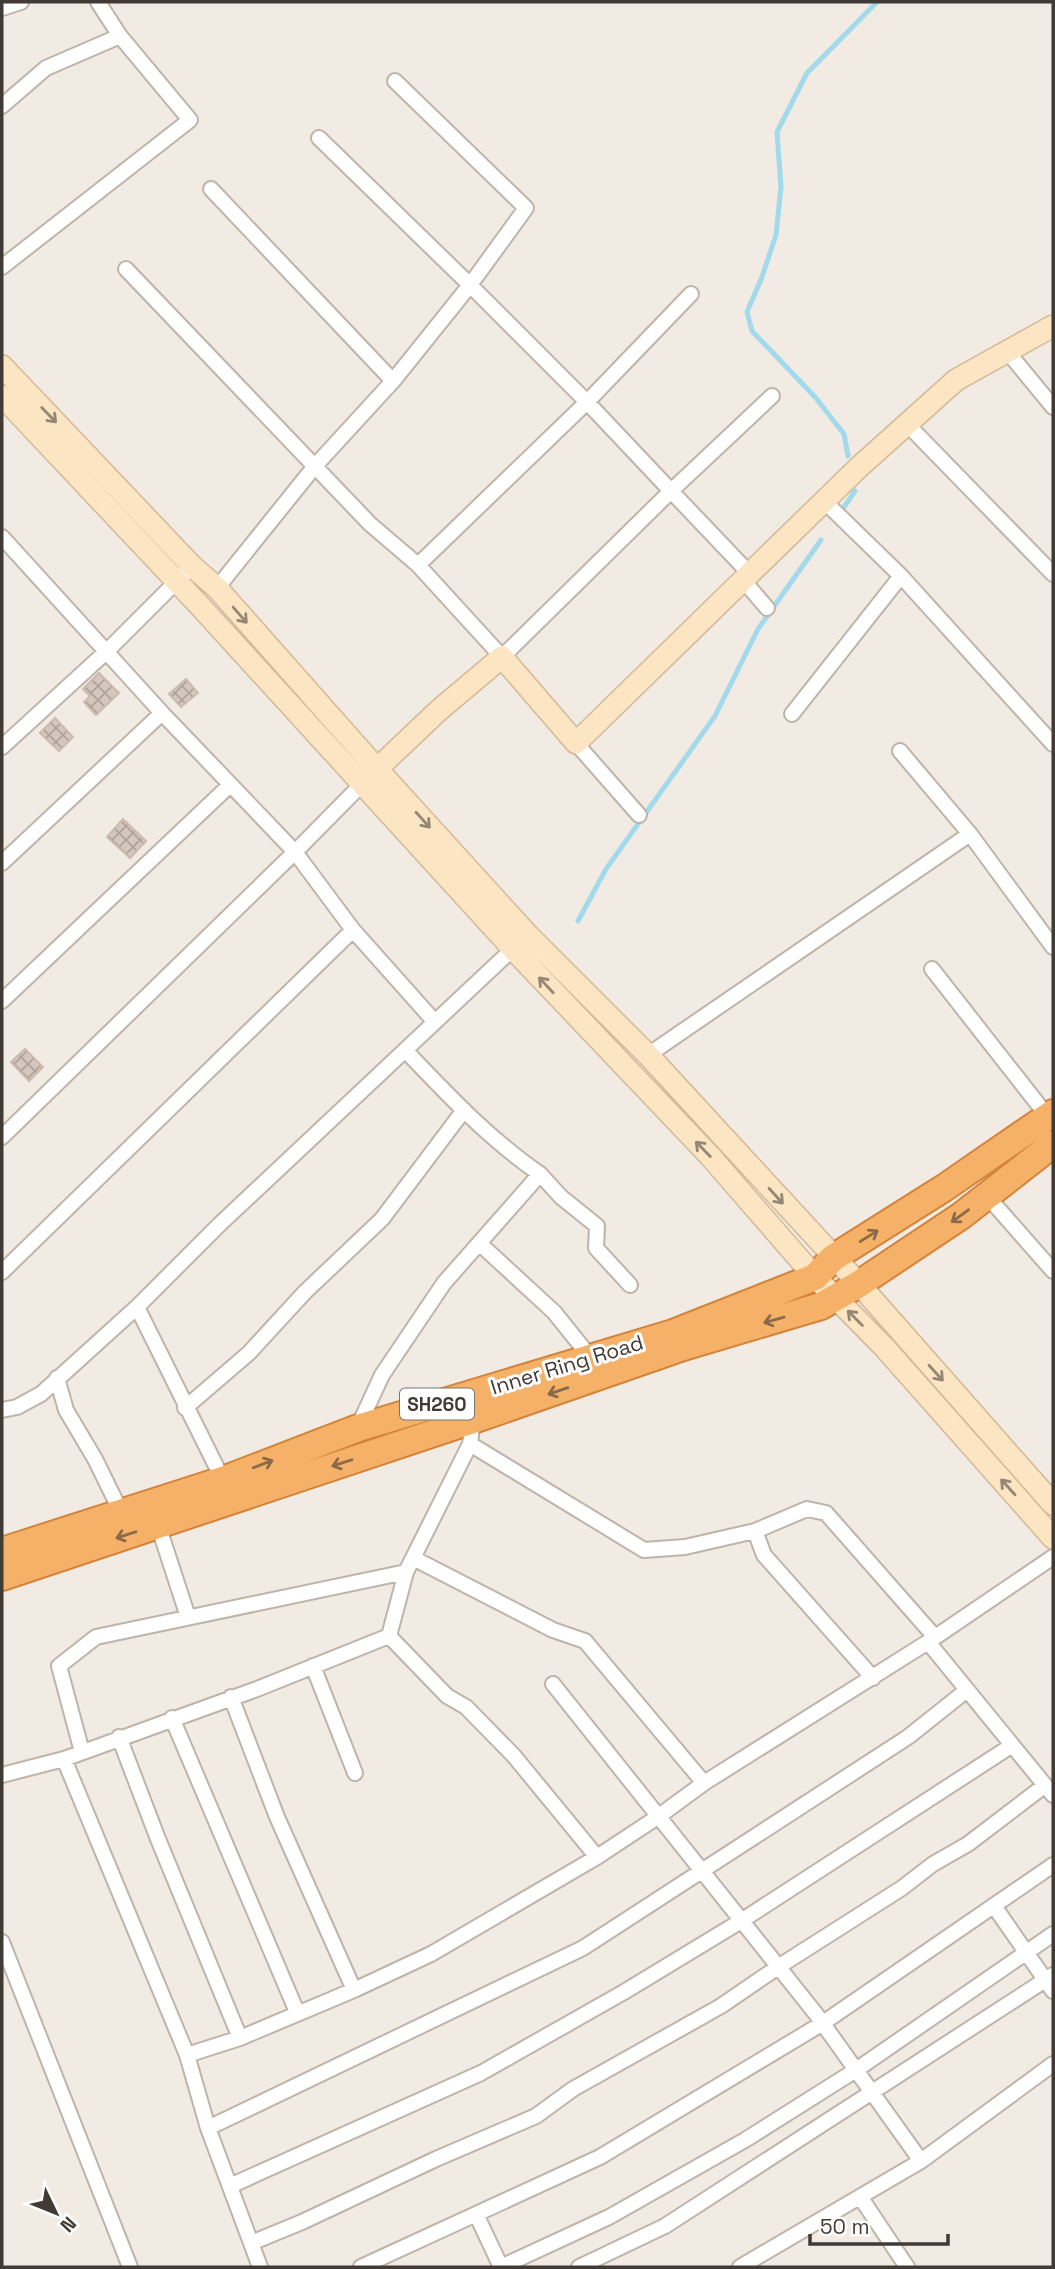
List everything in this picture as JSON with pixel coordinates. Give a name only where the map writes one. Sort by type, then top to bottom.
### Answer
[{"type":"highway","name":"Inner Ring Road","points":[[2,1551],[223,1480],[358,1428],[673,1333],[824,1268],[1051,1115]]},
{"type":"highway","name":"Inner Ring Road","points":[[2,1577],[164,1544],[472,1432],[683,1347],[821,1306],[961,1216],[1053,1144]]},
{"type":"street","points":[[2,8],[21,2]]},
{"type":"street","points":[[2,267],[190,120],[120,36],[98,2]]},
{"type":"street","points":[[2,106],[46,68],[120,36]]},
{"type":"street","points":[[199,605],[217,588],[315,466],[393,381],[470,285],[526,208],[394,81]]},
{"type":"street","points":[[319,138],[587,402],[747,577],[768,608]]},
{"type":"street","points":[[211,189],[393,381]]},
{"type":"street","points":[[126,269],[370,524],[418,565],[639,815]]},
{"type":"street","points":[[418,565],[587,402],[691,294]]},
{"type":"street","points":[[574,741],[576,743],[824,501],[956,380],[1053,326]]},
{"type":"street","points":[[1007,351],[1053,407]]},
{"type":"street","points":[[2,366],[192,566],[217,588],[370,776]]},
{"type":"street","points":[[2,396],[199,605],[370,776],[521,942],[624,1066],[709,1155],[824,1268],[859,1284],[1053,1504]]},
{"type":"street","points":[[2,1137],[370,776],[438,711],[502,657],[772,396]]},
{"type":"street","points":[[907,424],[1053,574]]},
{"type":"street","points":[[824,501],[901,576],[1053,744]]},
{"type":"street","points":[[2,537],[162,713],[295,852],[353,930],[434,1021]]},
{"type":"street","points":[[2,747],[107,651],[192,566]]},
{"type":"street","points":[[792,713],[901,576]]},
{"type":"street","points":[[2,863],[162,713]]},
{"type":"street","points":[[900,751],[970,834],[1053,947]]},
{"type":"street","points":[[2,1001],[230,785]]},
{"type":"street","points":[[624,1066],[648,1055],[970,834]]},
{"type":"street","points":[[2,1272],[353,930]]},
{"type":"street","points":[[2,1410],[18,1407],[41,1394],[136,1307],[219,1224],[434,1021],[521,942]]},
{"type":"street","points":[[521,942],[648,1055],[824,1268],[834,1297],[884,1347],[1053,1538]]},
{"type":"street","points":[[932,969],[1051,1115]]},
{"type":"street","points":[[405,1050],[509,1153],[540,1174],[561,1197],[597,1226],[596,1248],[630,1285]]},
{"type":"street","points":[[185,1408],[249,1353],[304,1292],[382,1219],[464,1110]]},
{"type":"street","points":[[358,1428],[383,1375],[444,1283],[540,1174]]},
{"type":"street","points":[[987,1196],[1053,1271]]},
{"type":"street","points":[[479,1243],[554,1312],[591,1358]]},
{"type":"street","points":[[136,1307],[223,1480]]},
{"type":"street","points":[[57,1378],[66,1410],[96,1458],[121,1512]]},
{"type":"street","points":[[251,2243],[536,2116],[573,2089],[721,2006],[1049,1790],[1011,1746],[931,1640],[826,1513],[807,1509],[755,1531],[685,1547],[644,1550],[472,1432],[410,1565],[389,1636]]},
{"type":"street","points":[[755,1531],[764,1555],[873,1678]]},
{"type":"street","points":[[164,1544],[188,1617]]},
{"type":"street","points":[[187,2055],[240,2038],[431,1954],[597,1857],[704,1783],[873,1678],[1053,1557]]},
{"type":"street","points":[[82,1752],[58,1666],[96,1637],[410,1565],[553,1630],[586,1641],[704,1783]]},
{"type":"street","points":[[2,1774],[64,1759],[389,1636]]},
{"type":"street","points":[[389,1636],[447,1696],[466,1707],[514,1756],[597,1857]]},
{"type":"street","points":[[313,1666],[355,1773]]},
{"type":"street","points":[[553,1684],[823,2023],[921,2161]]},
{"type":"street","points":[[208,2128],[583,1948],[908,1737],[967,1690]]},
{"type":"street","points":[[231,1697],[277,1817],[354,1990]]},
{"type":"street","points":[[172,1718],[297,2012]]},
{"type":"street","points":[[119,1737],[240,2038]]},
{"type":"street","points":[[230,2186],[481,2073],[624,1992],[741,1921],[1011,1746]]},
{"type":"street","points":[[64,1759],[187,2055],[208,2128],[260,2267]]},
{"type":"street","points":[[361,2267],[600,2157],[823,2023],[1053,1864]]},
{"type":"street","points":[[579,2267],[666,2226],[872,2092],[1051,1982],[994,1906]]},
{"type":"street","points":[[476,2214],[501,2267],[609,2217],[745,2140],[856,2070],[1053,1934]]},
{"type":"street","points":[[2,1942],[130,2267]]},
{"type":"street","points":[[740,2267],[921,2161],[1053,2064]]},
{"type":"street","points":[[861,2198],[907,2267]]},
{"type":"building","points":[[99,673],[119,693],[96,715],[84,702],[90,696],[83,689]]},
{"type":"building","points":[[186,679],[198,693],[181,707],[169,694]]},
{"type":"building","points":[[55,718],[73,737],[59,751],[40,733]]},
{"type":"building","points":[[123,819],[146,841],[130,858],[107,837]]},
{"type":"building","points":[[25,1049],[43,1067],[29,1081],[11,1062]]},
{"type":"waterway","points":[[848,456],[844,434],[815,397],[752,331],[747,312],[776,235],[781,187],[777,132],[807,73],[877,2]]},
{"type":"waterway","points":[[839,514],[855,491]]},
{"type":"waterway","points":[[578,921],[606,869],[715,716],[758,629],[821,540]]}]
